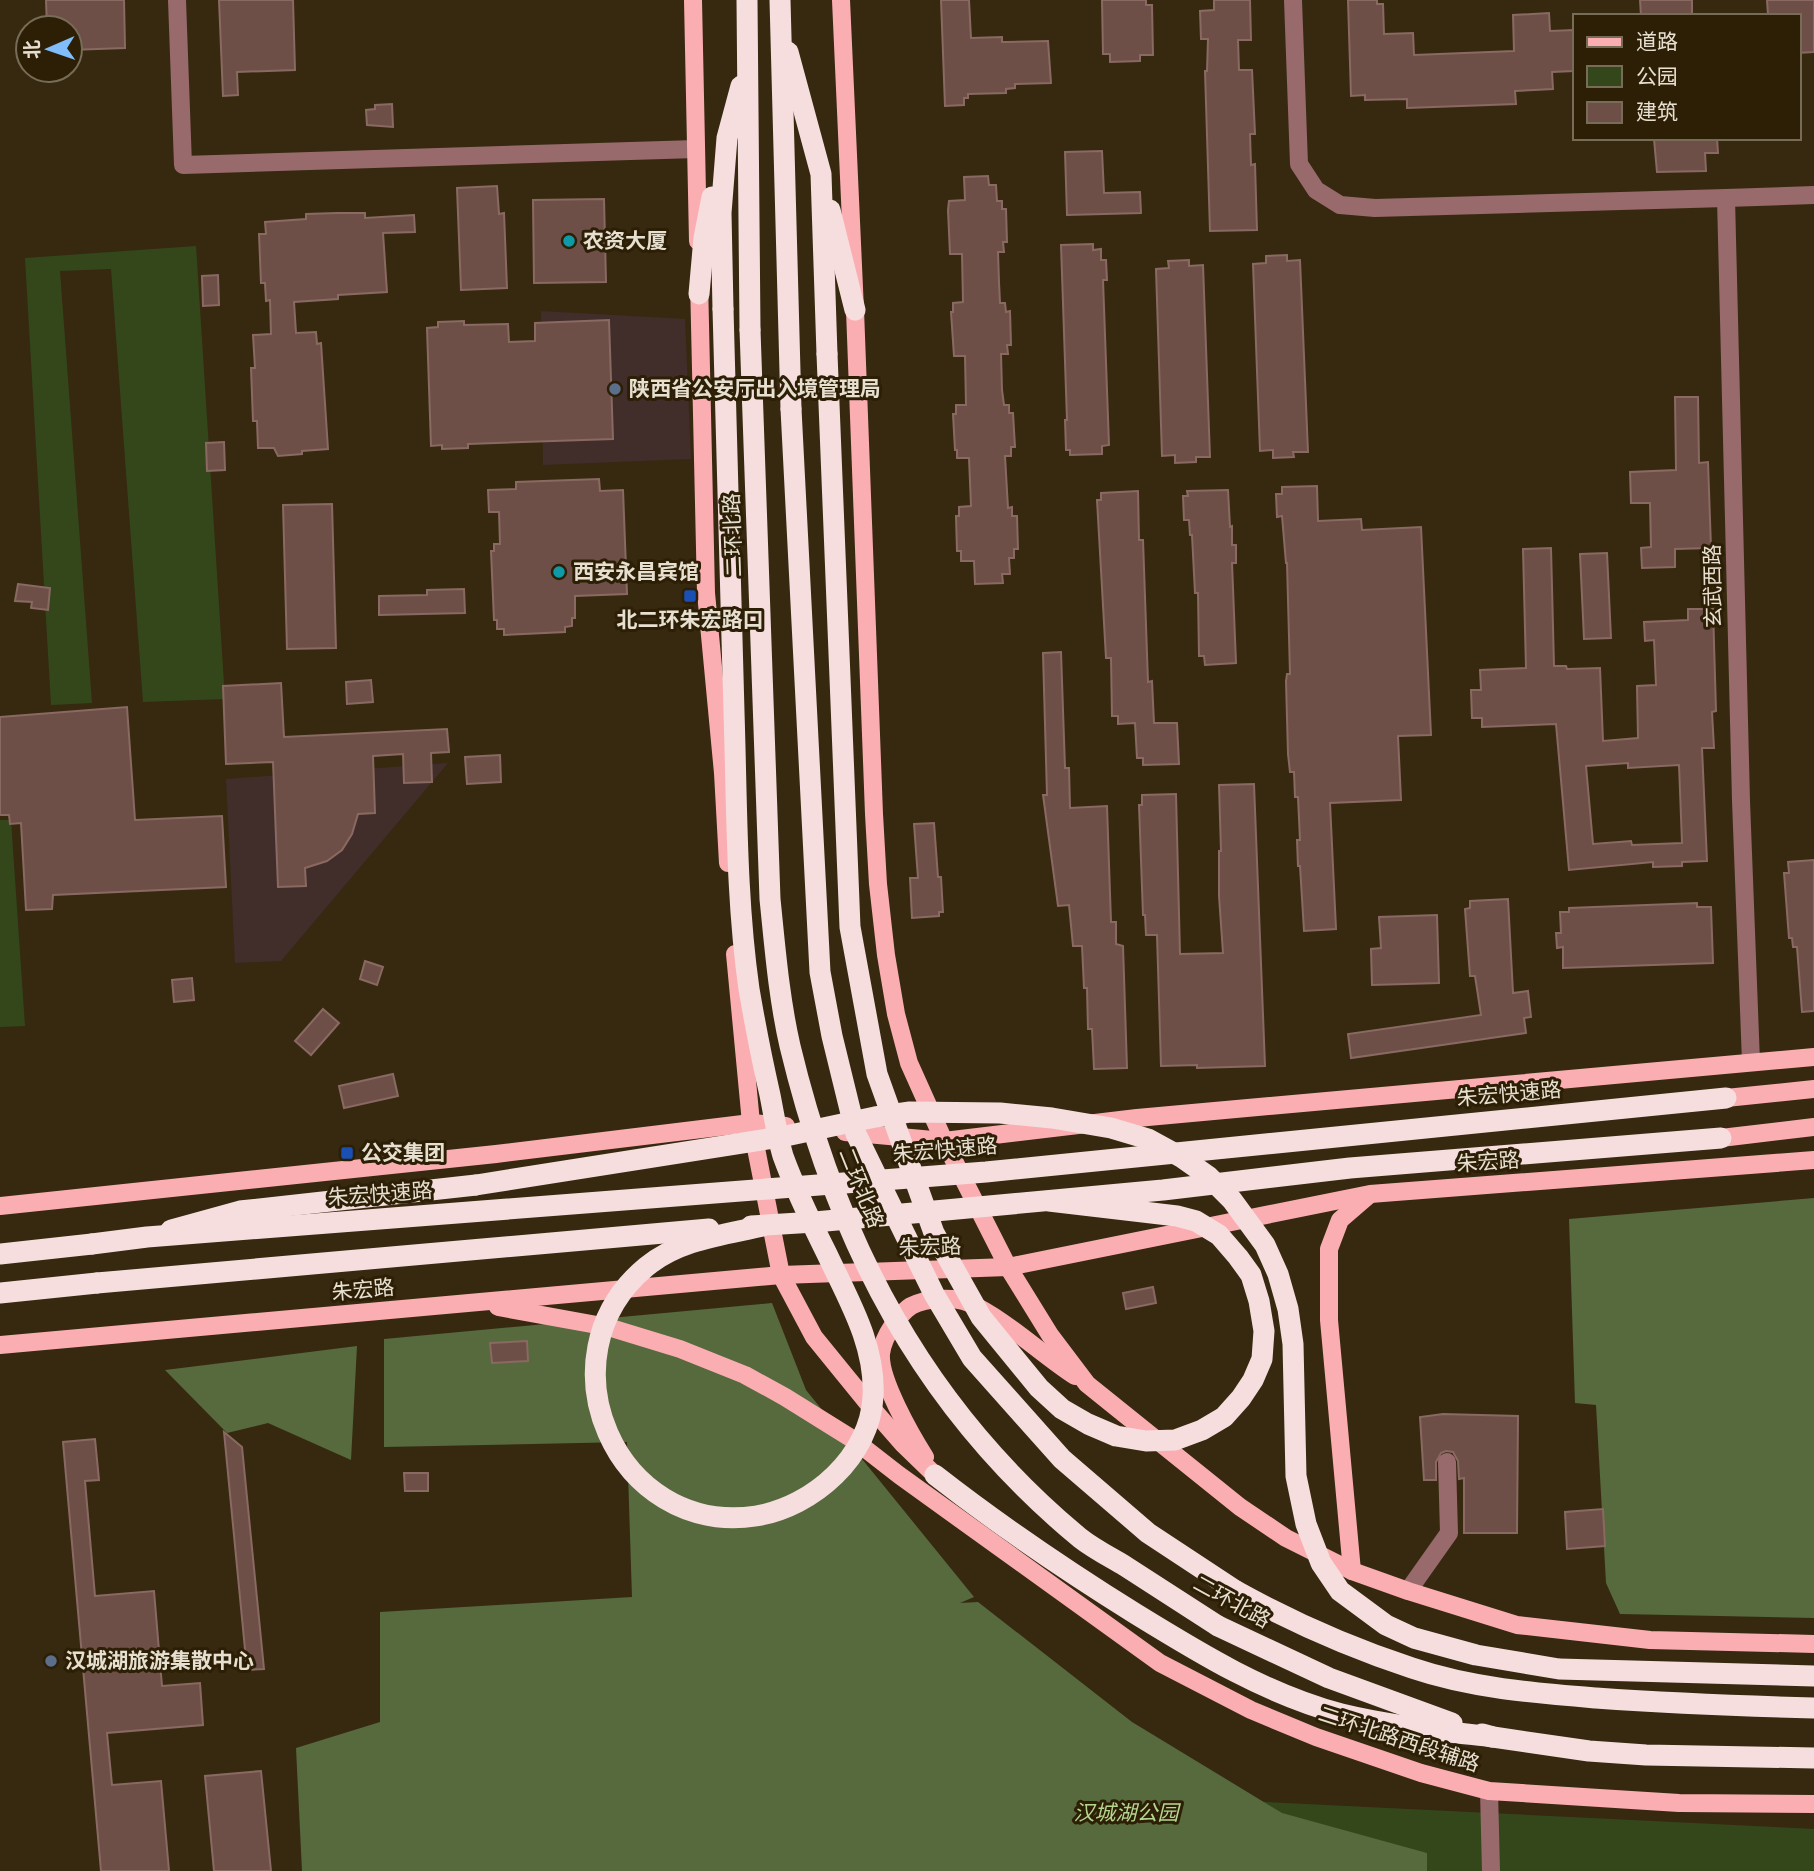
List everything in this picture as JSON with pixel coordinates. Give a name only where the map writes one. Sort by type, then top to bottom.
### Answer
[{"type":"highway","name":"二环北路","points":[[780,0],[791,409],[820,972],[856,1134],[934,1294],[972,1358],[1062,1459],[1148,1533],[1236,1591],[1325,1635],[1413,1669],[1466,1682],[1538,1693],[1712,1705],[1814,1708]]},
{"type":"highway","name":"二环北路","points":[[747,1],[750,330],[770,899],[777,973],[790,1044],[815,1140],[848,1226],[889,1312],[916,1356],[977,1439],[1013,1477],[1082,1539],[1218,1626],[1329,1678],[1493,1738],[1589,1751],[1646,1755],[1814,1758]]},
{"type":"highway","points":[[780,22],[855,310]]},
{"type":"highway","points":[[699,294],[709,210],[748,57]]},
{"type":"highway","points":[[727,138],[721,214],[723,309],[737,808],[749,988],[782,1151],[802,1202],[854,1309],[870,1356],[873,1400],[867,1423],[848,1461],[815,1491],[796,1503],[755,1516],[706,1514],[661,1496],[624,1463],[601,1420],[594,1371],[597,1346],[615,1301],[648,1265],[668,1252],[690,1243],[763,1226]]},
{"type":"highway","points":[[821,174],[850,927],[877,1074],[934,1233],[981,1317],[1039,1388],[1062,1409],[1088,1424],[1116,1436],[1146,1441],[1175,1440],[1202,1430],[1224,1417],[1247,1389],[1262,1359],[1264,1331],[1259,1301],[1251,1275],[1238,1257],[1219,1235],[1196,1221],[1177,1216],[1049,1200]]},
{"type":"highway","name":"朱宏快速路","points":[[0,1254],[147,1237],[986,1171],[1726,1098]]},
{"type":"highway","points":[[147,1237],[240,1211],[476,1185],[769,1139],[911,1112],[1000,1113],[1111,1128],[1148,1139],[1208,1176],[1232,1200],[1265,1245],[1278,1274],[1288,1309],[1293,1344],[1296,1476],[1306,1524],[1321,1563],[1347,1597],[1386,1625],[1414,1638],[1476,1655],[1559,1669],[1814,1676]]},
{"type":"highway","points":[[0,1293],[698,1229],[763,1226],[1049,1200],[1350,1168],[1721,1138]]},
{"type":"highway","points":[[935,1475],[992,1519],[1036,1548],[1202,1655],[1257,1684],[1340,1713],[1387,1723],[1493,1738]]},
{"type":"main road","points":[[693,0],[706,593],[751,1123],[780,1275],[814,1337],[903,1444],[935,1475]]},
{"type":"main road","points":[[841,0],[878,884],[896,1014],[909,1063],[944,1141],[1008,1267],[1050,1335],[1087,1384]]},
{"type":"main road","points":[[0,1206],[751,1123],[944,1141],[1137,1118],[1814,1057]]},
{"type":"main road","points":[[1726,1098],[1814,1089]]},
{"type":"main road","points":[[1721,1138],[1814,1127]]},
{"type":"main road","name":"朱宏路","points":[[0,1345],[780,1275],[1008,1267],[1370,1194],[1814,1160]]},
{"type":"main road","points":[[1352,1571],[1329,1320],[1329,1249],[1340,1220],[1370,1194]]},
{"type":"main road","points":[[1036,1548],[972,1529],[915,1442],[885,1378],[880,1355],[886,1335],[902,1312],[914,1304],[947,1299],[967,1302],[990,1315],[1045,1357],[1087,1384],[1240,1507],[1286,1538],[1352,1571],[1517,1625],[1650,1640],[1814,1644]]},
{"type":"main road","name":"二环北路西段辅路","points":[[470,1303],[608,1327],[680,1349],[745,1375],[854,1440],[972,1529],[1160,1663],[1204,1688],[1316,1737],[1421,1773],[1489,1791],[1679,1803],[1814,1804]]},
{"type":"street","points":[[177,0],[183,165],[696,149]]},
{"type":"street","points":[[1293,0],[1299,164],[1316,190],[1340,205],[1375,208],[1814,194]]},
{"type":"street","name":"玄武西路","points":[[1726,198],[1741,801],[1751,1062]]},
{"type":"street","points":[[1408,1591],[1449,1534],[1447,1462]]},
{"type":"street","points":[[1489,1791],[1491,1871]]},
{"type":"shaded area","name":"陕西省公安厅出入境管理局","points":[[541,311],[685,319],[691,459],[543,465]]},
{"type":"shaded area","points":[[448,763],[281,961],[235,963],[226,779]]},
{"type":"green space","points":[[196,246],[225,699],[143,702],[111,269],[60,271],[92,703],[51,705],[25,258]]},
{"type":"green space","points":[[0,820],[11,820],[25,1026],[0,1027]]},
{"type":"green space","points":[[1814,1198],[1814,1618],[1620,1614],[1606,1583],[1596,1405],[1575,1403],[1569,1219]]},
{"type":"green space","points":[[772,1303],[806,1390],[974,1597],[960,1603],[978,1602],[1132,1722],[1282,1813],[1427,1853],[1427,1871],[302,1871],[296,1748],[380,1722],[380,1612],[632,1597],[627,1442],[384,1447],[384,1339]]},
{"type":"green space","points":[[357,1346],[351,1460],[268,1423],[227,1433],[165,1370]]},
{"type":"green space","name":"汉城湖公园","points":[[1245,1801],[1814,1829],[1814,1871],[889,1871]]},
{"type":"building","points":[[46,0],[124,0],[125,48],[84,49],[84,14],[46,14]]},
{"type":"building","points":[[219,0],[293,0],[295,70],[237,72],[238,95],[223,96]]},
{"type":"building","points":[[941,0],[969,0],[971,38],[1002,37],[1002,42],[1048,41],[1051,83],[1015,84],[1015,88],[1006,89],[1006,93],[968,94],[968,98],[964,98],[964,105],[945,106]]},
{"type":"building","points":[[1102,0],[1146,0],[1146,5],[1152,5],[1153,55],[1140,55],[1140,61],[1110,62],[1110,54],[1103,54]]},
{"type":"building","points":[[1214,0],[1250,0],[1251,40],[1238,40],[1239,70],[1252,70],[1255,134],[1250,134],[1251,165],[1255,164],[1257,230],[1210,231],[1205,71],[1208,39],[1201,39],[1200,11],[1214,10]]},
{"type":"building","points":[[1348,0],[1377,0],[1377,4],[1383,4],[1384,34],[1413,33],[1414,55],[1514,51],[1513,15],[1549,13],[1550,31],[1573,30],[1573,71],[1552,72],[1553,89],[1515,91],[1516,104],[1407,108],[1407,99],[1365,100],[1365,95],[1351,96]]},
{"type":"building","points":[[1640,0],[1692,0],[1692,14],[1641,14]]},
{"type":"building","points":[[1767,0],[1814,0],[1814,52],[1800,53],[1800,14],[1768,14]]},
{"type":"building","points":[[392,104],[393,127],[367,125],[366,110],[375,109],[375,105]]},
{"type":"building","points":[[1654,140],[1717,140],[1718,153],[1705,153],[1706,171],[1657,172]]},
{"type":"building","points":[[1102,151],[1104,193],[1140,192],[1141,213],[1067,215],[1065,152]]},
{"type":"building","points":[[988,176],[989,185],[996,185],[997,201],[1002,201],[1002,209],[1006,209],[1007,242],[1003,242],[1004,252],[998,252],[999,282],[1000,303],[1005,303],[1006,312],[1010,311],[1011,345],[1007,345],[1008,354],[1001,354],[1002,390],[1004,405],[1009,405],[1009,413],[1013,413],[1015,447],[1011,447],[1011,456],[1005,456],[1008,508],[1012,507],[1012,516],[1017,516],[1018,549],[1014,549],[1014,558],[1009,558],[1010,574],[1002,574],[1003,583],[975,584],[974,561],[961,561],[961,551],[957,551],[956,516],[959,516],[959,507],[971,506],[969,458],[957,458],[955,450],[953,414],[956,414],[956,405],[966,405],[965,356],[954,356],[951,312],[953,303],[963,302],[962,254],[950,254],[948,210],[949,201],[965,200],[964,177]]},
{"type":"building","points":[[497,186],[499,214],[504,213],[507,288],[461,290],[457,188]]},
{"type":"building","name":"农资大厦","points":[[604,199],[606,282],[534,283],[533,200]]},
{"type":"building","points":[[365,213],[365,218],[414,215],[415,232],[383,233],[387,292],[338,295],[338,299],[294,302],[296,333],[316,332],[317,344],[321,343],[328,449],[278,456],[274,448],[258,448],[257,421],[253,421],[253,335],[271,334],[270,300],[266,301],[265,283],[261,283],[259,234],[266,234],[265,222],[306,219],[306,214]]},
{"type":"building","points":[[1093,244],[1093,250],[1101,249],[1101,260],[1106,260],[1107,280],[1103,280],[1109,445],[1102,446],[1102,454],[1070,455],[1070,450],[1066,450],[1061,245]]},
{"type":"building","points":[[1287,255],[1287,261],[1300,260],[1308,452],[1293,452],[1294,457],[1273,458],[1273,450],[1260,451],[1253,264],[1266,263],[1266,256]]},
{"type":"building","points":[[1189,260],[1189,266],[1203,265],[1210,457],[1196,457],[1196,462],[1175,463],[1175,455],[1162,456],[1156,269],[1169,268],[1168,261]]},
{"type":"building","points":[[218,275],[219,305],[203,306],[202,276]]},
{"type":"building","points":[[609,320],[613,439],[468,444],[468,448],[442,449],[442,445],[431,446],[427,328],[438,327],[438,322],[464,321],[464,325],[508,324],[509,342],[535,341],[535,323]]},
{"type":"building","points":[[1675,397],[1698,397],[1699,463],[1708,462],[1711,548],[1675,549],[1675,567],[1642,568],[1641,548],[1651,547],[1650,503],[1631,503],[1630,472],[1676,470]]},
{"type":"building","points":[[224,442],[225,470],[207,471],[206,443]]},
{"type":"building","name":"西安永昌宾馆","points":[[599,479],[600,491],[623,490],[627,594],[575,596],[575,618],[572,618],[572,626],[565,627],[565,632],[504,635],[504,629],[497,629],[497,620],[494,620],[491,551],[494,551],[494,544],[500,544],[499,512],[489,512],[488,490],[516,489],[516,482]]},
{"type":"building","points":[[1317,486],[1318,521],[1361,519],[1362,530],[1421,527],[1431,735],[1398,736],[1401,800],[1330,803],[1336,929],[1304,931],[1298,866],[1298,797],[1295,797],[1294,772],[1290,772],[1288,754],[1286,681],[1287,674],[1290,674],[1287,563],[1282,516],[1277,517],[1276,494],[1282,494],[1282,487]]},
{"type":"building","points":[[1228,490],[1232,545],[1236,545],[1236,563],[1232,563],[1236,663],[1205,665],[1204,656],[1199,656],[1198,593],[1195,593],[1192,535],[1189,520],[1184,520],[1183,496],[1188,496],[1187,491]]},
{"type":"building","points":[[1138,491],[1139,540],[1143,540],[1148,682],[1152,681],[1154,723],[1177,723],[1179,764],[1143,765],[1143,758],[1137,758],[1135,723],[1118,724],[1118,716],[1112,716],[1111,658],[1106,658],[1097,500],[1101,500],[1101,493]]},
{"type":"building","points":[[332,504],[336,648],[287,649],[283,505]]},
{"type":"building","points":[[1551,548],[1554,666],[1566,666],[1567,669],[1600,668],[1603,741],[1638,738],[1637,686],[1656,685],[1654,640],[1645,641],[1644,622],[1688,620],[1688,609],[1713,609],[1716,711],[1712,712],[1714,748],[1702,748],[1707,861],[1682,862],[1682,866],[1653,867],[1653,862],[1569,870],[1556,724],[1482,727],[1482,718],[1472,718],[1471,690],[1481,690],[1480,670],[1526,668],[1523,549]],"holes":[[[1628,763],[1628,768],[1679,765],[1682,843],[1632,845],[1631,841],[1593,844],[1586,766]]]},
{"type":"building","points":[[1607,553],[1611,638],[1584,639],[1580,554]]},
{"type":"building","points":[[18,584],[50,588],[48,610],[31,608],[32,602],[15,601]]},
{"type":"building","points":[[464,589],[465,613],[379,615],[379,596],[427,595],[427,590]]},
{"type":"building","points":[[1061,652],[1065,768],[1069,768],[1070,808],[1107,806],[1111,922],[1116,922],[1116,944],[1123,946],[1127,1068],[1094,1069],[1082,946],[1073,946],[1069,905],[1058,906],[1043,795],[1047,795],[1043,653]]},
{"type":"building","points":[[371,680],[373,702],[347,704],[346,682]]},
{"type":"building","points":[[281,683],[284,737],[447,729],[449,752],[431,753],[432,782],[404,783],[403,754],[373,756],[375,813],[358,814],[352,834],[342,850],[327,861],[305,868],[306,886],[278,887],[273,762],[226,764],[223,686]]},
{"type":"building","points":[[127,707],[135,820],[222,816],[226,887],[53,895],[52,909],[26,910],[21,823],[10,824],[9,815],[0,815],[0,717]]},
{"type":"building","points":[[500,755],[501,782],[467,784],[465,757]]},
{"type":"building","points":[[1254,784],[1265,1066],[1161,1066],[1157,935],[1146,935],[1143,915],[1139,805],[1142,805],[1142,795],[1176,794],[1180,954],[1223,953],[1219,896],[1219,785]]},
{"type":"building","points":[[934,823],[943,912],[939,912],[939,916],[912,918],[910,878],[918,878],[914,824]]},
{"type":"building","points":[[1814,860],[1814,1011],[1802,1012],[1797,947],[1793,947],[1792,938],[1789,938],[1784,873],[1789,873],[1788,862]]},
{"type":"building","points":[[1508,899],[1513,993],[1528,991],[1531,1017],[1524,1018],[1526,1033],[1351,1058],[1348,1034],[1481,1015],[1475,976],[1470,976],[1465,909],[1470,908],[1470,901]]},
{"type":"building","points":[[1697,903],[1697,907],[1711,907],[1713,963],[1563,968],[1563,947],[1557,948],[1556,933],[1561,933],[1560,912],[1569,912],[1569,908]]},
{"type":"building","points":[[1437,915],[1439,983],[1372,985],[1371,949],[1381,948],[1379,917]]},
{"type":"building","points":[[365,961],[383,967],[377,985],[360,979]]},
{"type":"building","points":[[192,978],[194,1000],[174,1002],[172,980]]},
{"type":"building","points":[[323,1009],[339,1023],[311,1055],[295,1041]]},
{"type":"building","points":[[393,1074],[398,1096],[344,1108],[339,1086]]},
{"type":"building","points":[[1153,1287],[1156,1303],[1126,1309],[1123,1293]]},
{"type":"building","points":[[527,1341],[528,1361],[492,1363],[490,1343]]},
{"type":"building","points":[[1443,1414],[1518,1416],[1517,1533],[1464,1533],[1464,1478],[1459,1479],[1458,1461],[1453,1452],[1441,1453],[1436,1462],[1436,1480],[1424,1480],[1420,1417]]},
{"type":"building","points":[[224,1432],[242,1447],[264,1669],[247,1670]]},
{"type":"building","points":[[95,1439],[99,1480],[85,1481],[95,1596],[154,1591],[162,1686],[200,1683],[203,1725],[107,1733],[112,1785],[161,1781],[169,1871],[101,1871],[63,1442]]},
{"type":"building","points":[[404,1473],[428,1473],[428,1491],[405,1491]]},
{"type":"building","points":[[1603,1509],[1605,1546],[1567,1549],[1565,1512]]},
{"type":"building","points":[[261,1771],[271,1871],[214,1871],[205,1776]]},
{"type":"place","name":"农资大厦","points":[[569,241]]},
{"type":"place","name":"陕西省公安厅出入境管理局","points":[[615,389]]},
{"type":"place","name":"西安永昌宾馆","points":[[559,572]]},
{"type":"place","name":"北二环朱宏路口","points":[[690,596]]},
{"type":"place","name":"公交集团","points":[[347,1153]]},
{"type":"place","name":"汉城湖旅游集散中心","points":[[51,1661]]}]
